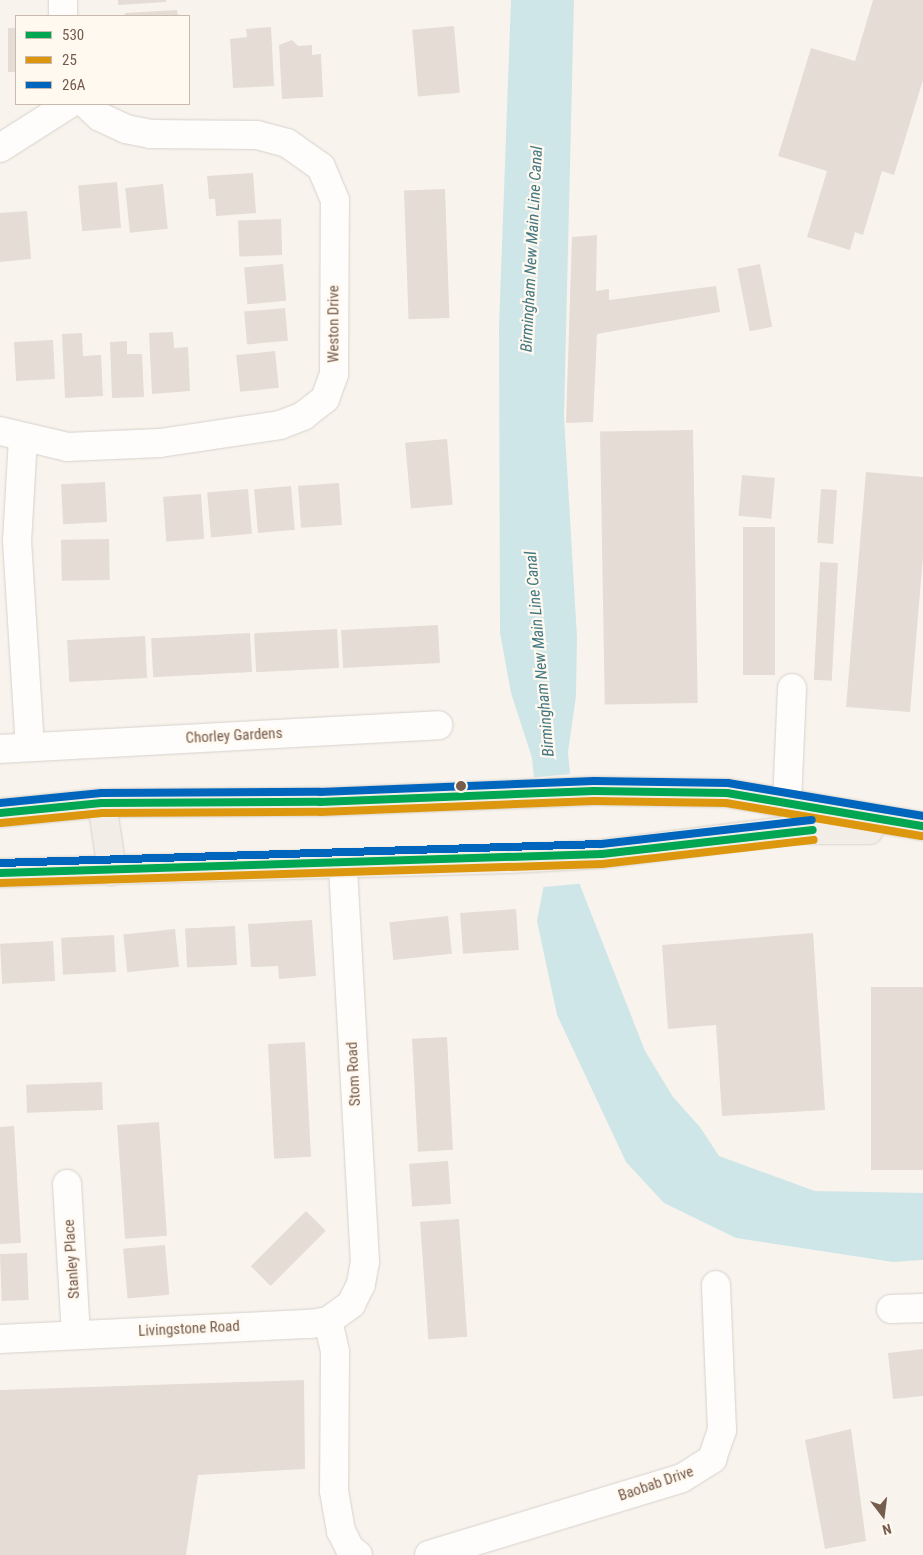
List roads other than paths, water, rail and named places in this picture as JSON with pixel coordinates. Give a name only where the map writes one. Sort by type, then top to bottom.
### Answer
[{"type":"main road","points":[[0,813],[102,803],[320,802],[594,791],[727,793],[923,827]]},
{"type":"main road","points":[[102,803],[112,871]]},
{"type":"main road","points":[[787,803],[791,830]]},
{"type":"main road","points":[[0,873],[512,859],[602,854],[791,830],[923,827]]},
{"type":"street","points":[[63,0],[63,15]]},
{"type":"street","points":[[0,148],[67,105]]},
{"type":"street","name":"Weston Drive","points":[[11,434],[67,447],[160,443],[280,425],[303,416],[325,399],[334,374],[335,200],[321,167],[287,143],[257,135],[151,134],[126,129],[100,117],[87,105]]},
{"type":"street","points":[[11,434],[30,747]]},
{"type":"street","points":[[787,803],[792,688]]},
{"type":"street","name":"Chorley Gardens","points":[[0,749],[438,725]]},
{"type":"street","name":"Stom Road","points":[[328,1321],[351,1304],[361,1284],[364,1262],[343,864]]},
{"type":"street","name":"Stanley Place","points":[[67,1184],[76,1335]]},
{"type":"street","name":"Baobab Drive","points":[[428,1555],[682,1478],[712,1460],[722,1430],[716,1285]]},
{"type":"street","points":[[891,1309],[923,1308]]},
{"type":"street","points":[[328,1321],[335,1352],[334,1491],[341,1531],[350,1549],[358,1555]]},
{"type":"street","name":"Livingstone Road","points":[[0,1339],[328,1321]]},
{"type":"water","name":"Birmingham New Main Line Canal","points":[[511,0],[574,0],[564,416],[577,637],[576,696],[568,752],[580,885],[645,1051],[673,1097],[700,1127],[719,1156],[815,1191],[923,1193],[923,1260],[893,1262],[736,1238],[664,1203],[626,1162],[557,1015],[537,921],[544,884],[532,758],[511,693],[500,633],[499,326]]}]
